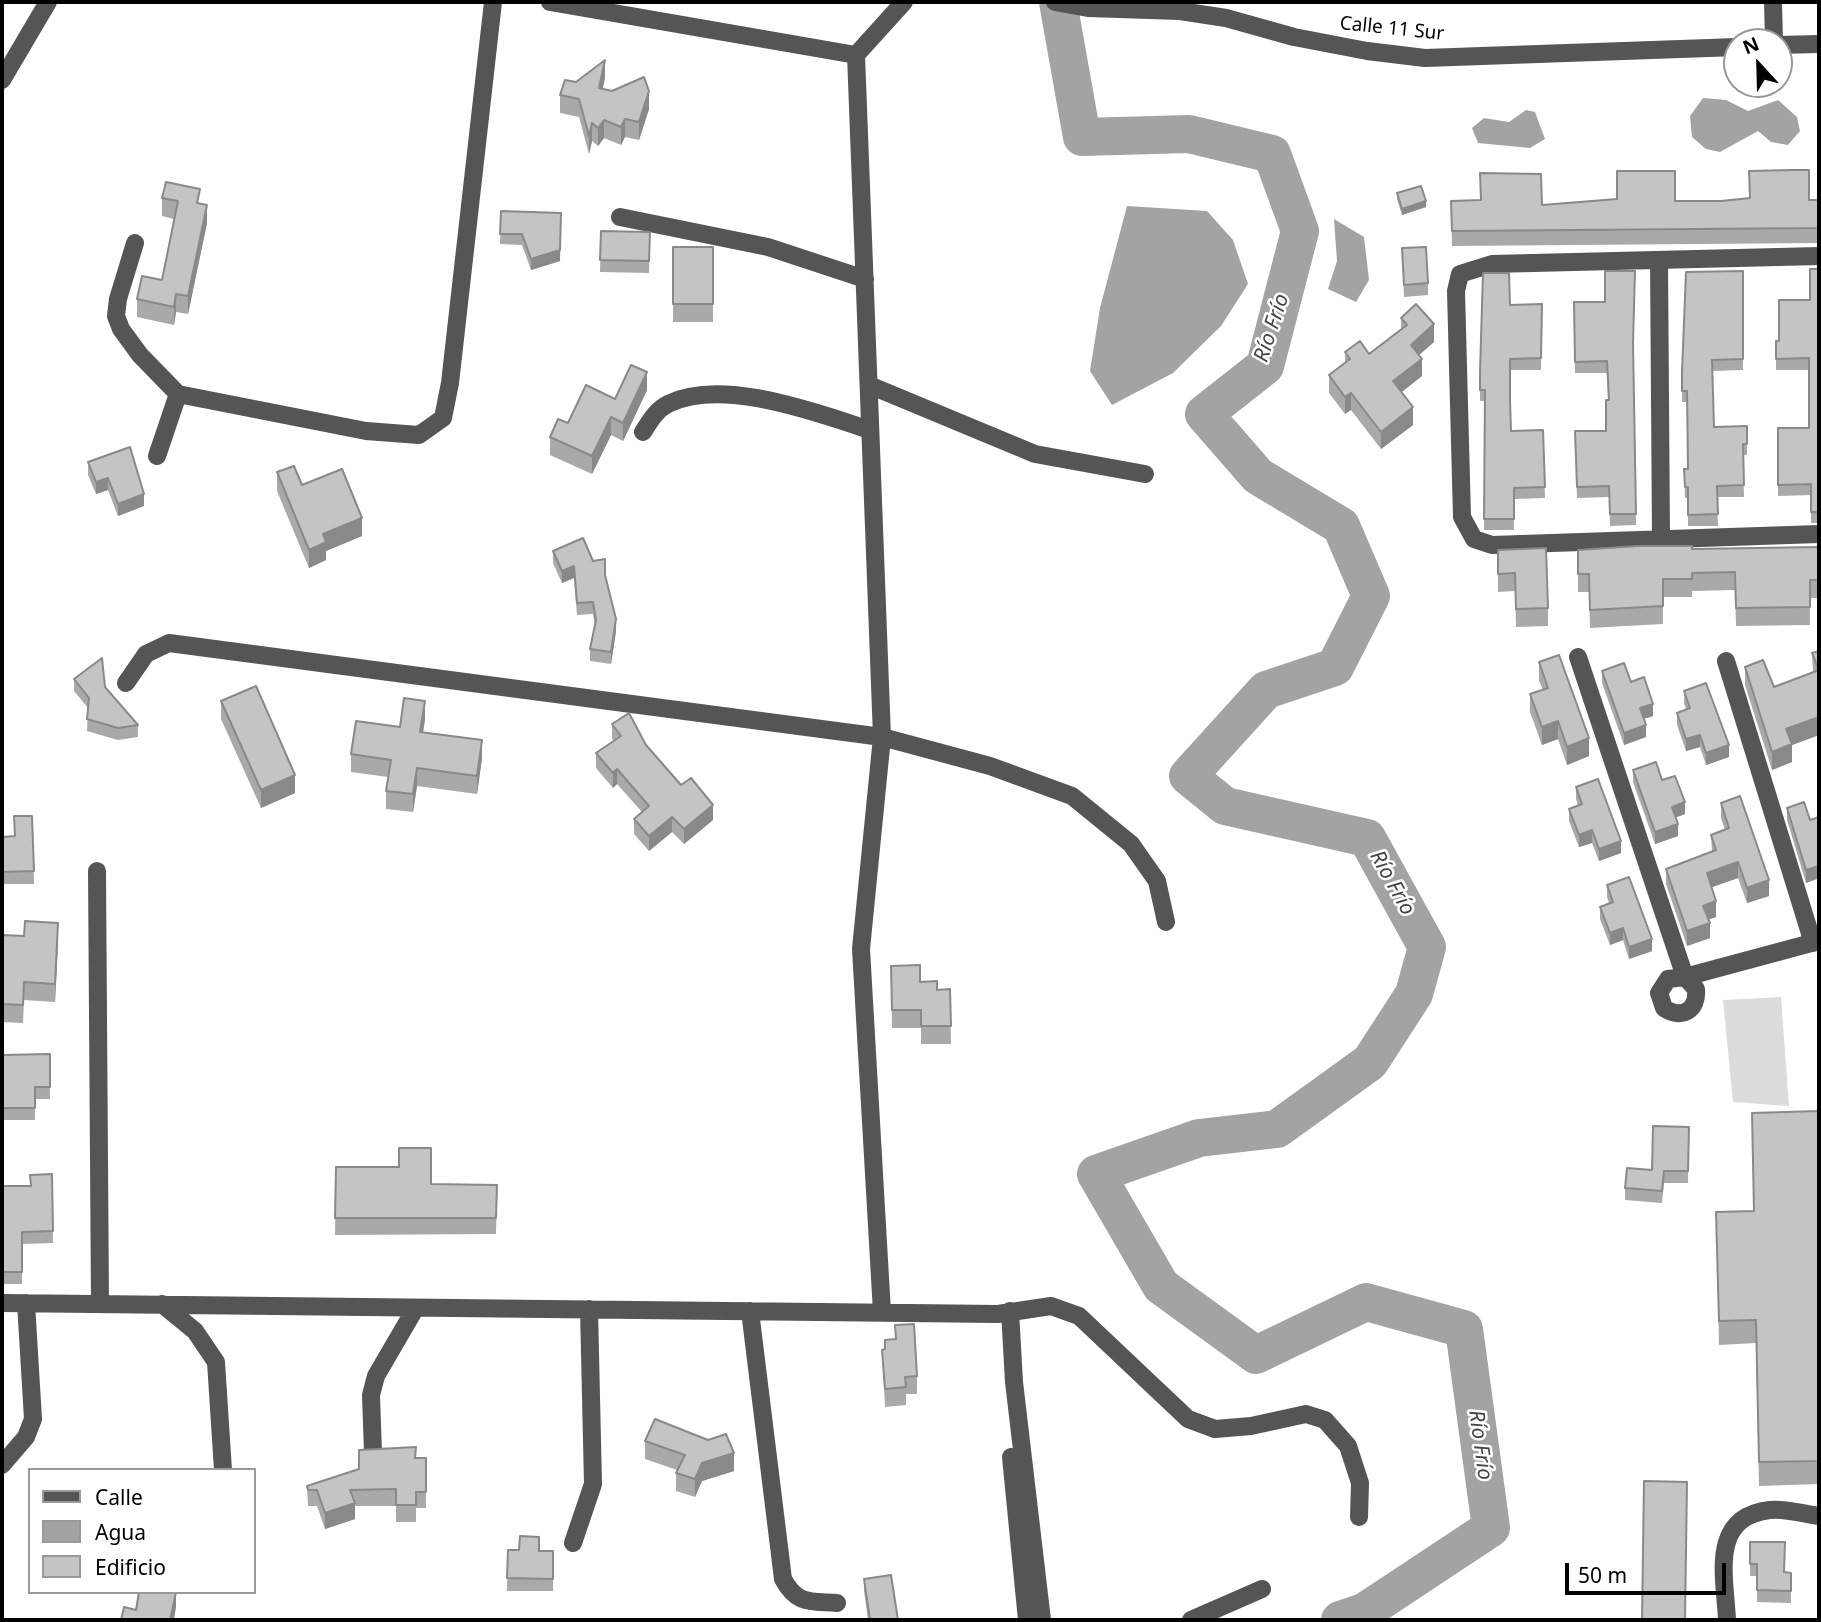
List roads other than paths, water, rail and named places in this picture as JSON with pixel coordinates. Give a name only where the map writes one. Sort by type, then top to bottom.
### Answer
[{"type":"street","points":[[2,80],[48,2]]},
{"type":"street","points":[[135,243],[118,299],[117,316],[121,329],[140,355],[177,394],[366,431],[419,435],[443,418],[450,383],[493,2]]},
{"type":"street","points":[[550,2],[856,55]]},
{"type":"street","points":[[882,1312],[861,949],[882,737],[856,55],[904,2]]},
{"type":"street","name":"Calle 11 Sur","points":[[1055,2],[1088,8],[1150,6],[1226,18],[1294,37],[1367,51],[1425,58],[1723,47]]},
{"type":"street","points":[[1773,2],[1774,28]]},
{"type":"street","points":[[1793,45],[1819,44]]},
{"type":"street","points":[[620,217],[768,247],[865,279]]},
{"type":"street","points":[[1819,256],[1492,264],[1460,274],[1456,291],[1462,517],[1474,539],[1492,545],[1661,537],[1819,534]]},
{"type":"street","points":[[1659,260],[1661,537]]},
{"type":"street","points":[[869,385],[1035,454],[1145,474]]},
{"type":"street","points":[[157,456],[170,424],[177,394]]},
{"type":"street","points":[[643,432],[656,412],[669,403],[699,396],[753,397],[791,404],[870,430]]},
{"type":"street","points":[[126,683],[146,654],[170,643],[882,737],[990,766],[1072,796],[1132,844],[1157,881],[1166,922]]},
{"type":"street","points":[[1578,657],[1685,977],[1816,942],[1726,661]]},
{"type":"street","points":[[97,871],[100,1304]]},
{"type":"street","points":[[2,1303],[882,1312],[1004,1312],[1051,1306],[1079,1315],[1188,1419],[1214,1429],[1251,1426],[1306,1414],[1325,1420],[1348,1446],[1360,1483],[1359,1517]]},
{"type":"street","points":[[2,1465],[26,1437],[33,1419],[26,1303]]},
{"type":"street","points":[[162,1304],[195,1331],[216,1362],[223,1468]]},
{"type":"street","points":[[373,1453],[372,1395],[376,1376],[415,1309]]},
{"type":"street","points":[[573,1543],[593,1484],[589,1309]]},
{"type":"street","points":[[750,1311],[783,1579],[791,1594],[804,1601],[837,1603]]},
{"type":"street","points":[[1004,1312],[1027,1620]]},
{"type":"street","points":[[1004,1312],[1042,1620]]},
{"type":"street","points":[[1727,1620],[1724,1548],[1730,1532],[1745,1517],[1772,1509],[1819,1516]]},
{"type":"street","points":[[1191,1620],[1262,1589]]},
{"type":"water","points":[[1703,98],[1726,100],[1748,111],[1778,100],[1797,117],[1800,131],[1788,145],[1771,142],[1758,131],[1720,152],[1706,149],[1692,137],[1690,116]]},
{"type":"water","points":[[1526,110],[1535,112],[1545,139],[1530,148],[1478,143],[1472,128],[1484,118],[1509,122]]},
{"type":"water","points":[[1127,206],[1207,211],[1233,240],[1248,284],[1221,326],[1173,373],[1112,405],[1090,371],[1100,308]]},
{"type":"water","points":[[1334,219],[1364,237],[1369,280],[1356,302],[1328,289],[1337,261]]},
{"type":"waterway","name":"Río Frío","points":[[1058,2],[1082,137],[1189,134],[1272,154],[1300,231],[1265,366],[1204,414],[1258,476],[1341,526],[1371,596],[1335,667],[1266,690],[1188,776],[1225,806],[1367,838],[1427,947],[1414,994],[1370,1062],[1277,1129],[1199,1138],[1096,1174],[1161,1286],[1256,1355],[1366,1302],[1464,1329],[1491,1528],[1364,1612],[1340,1620]]}]
